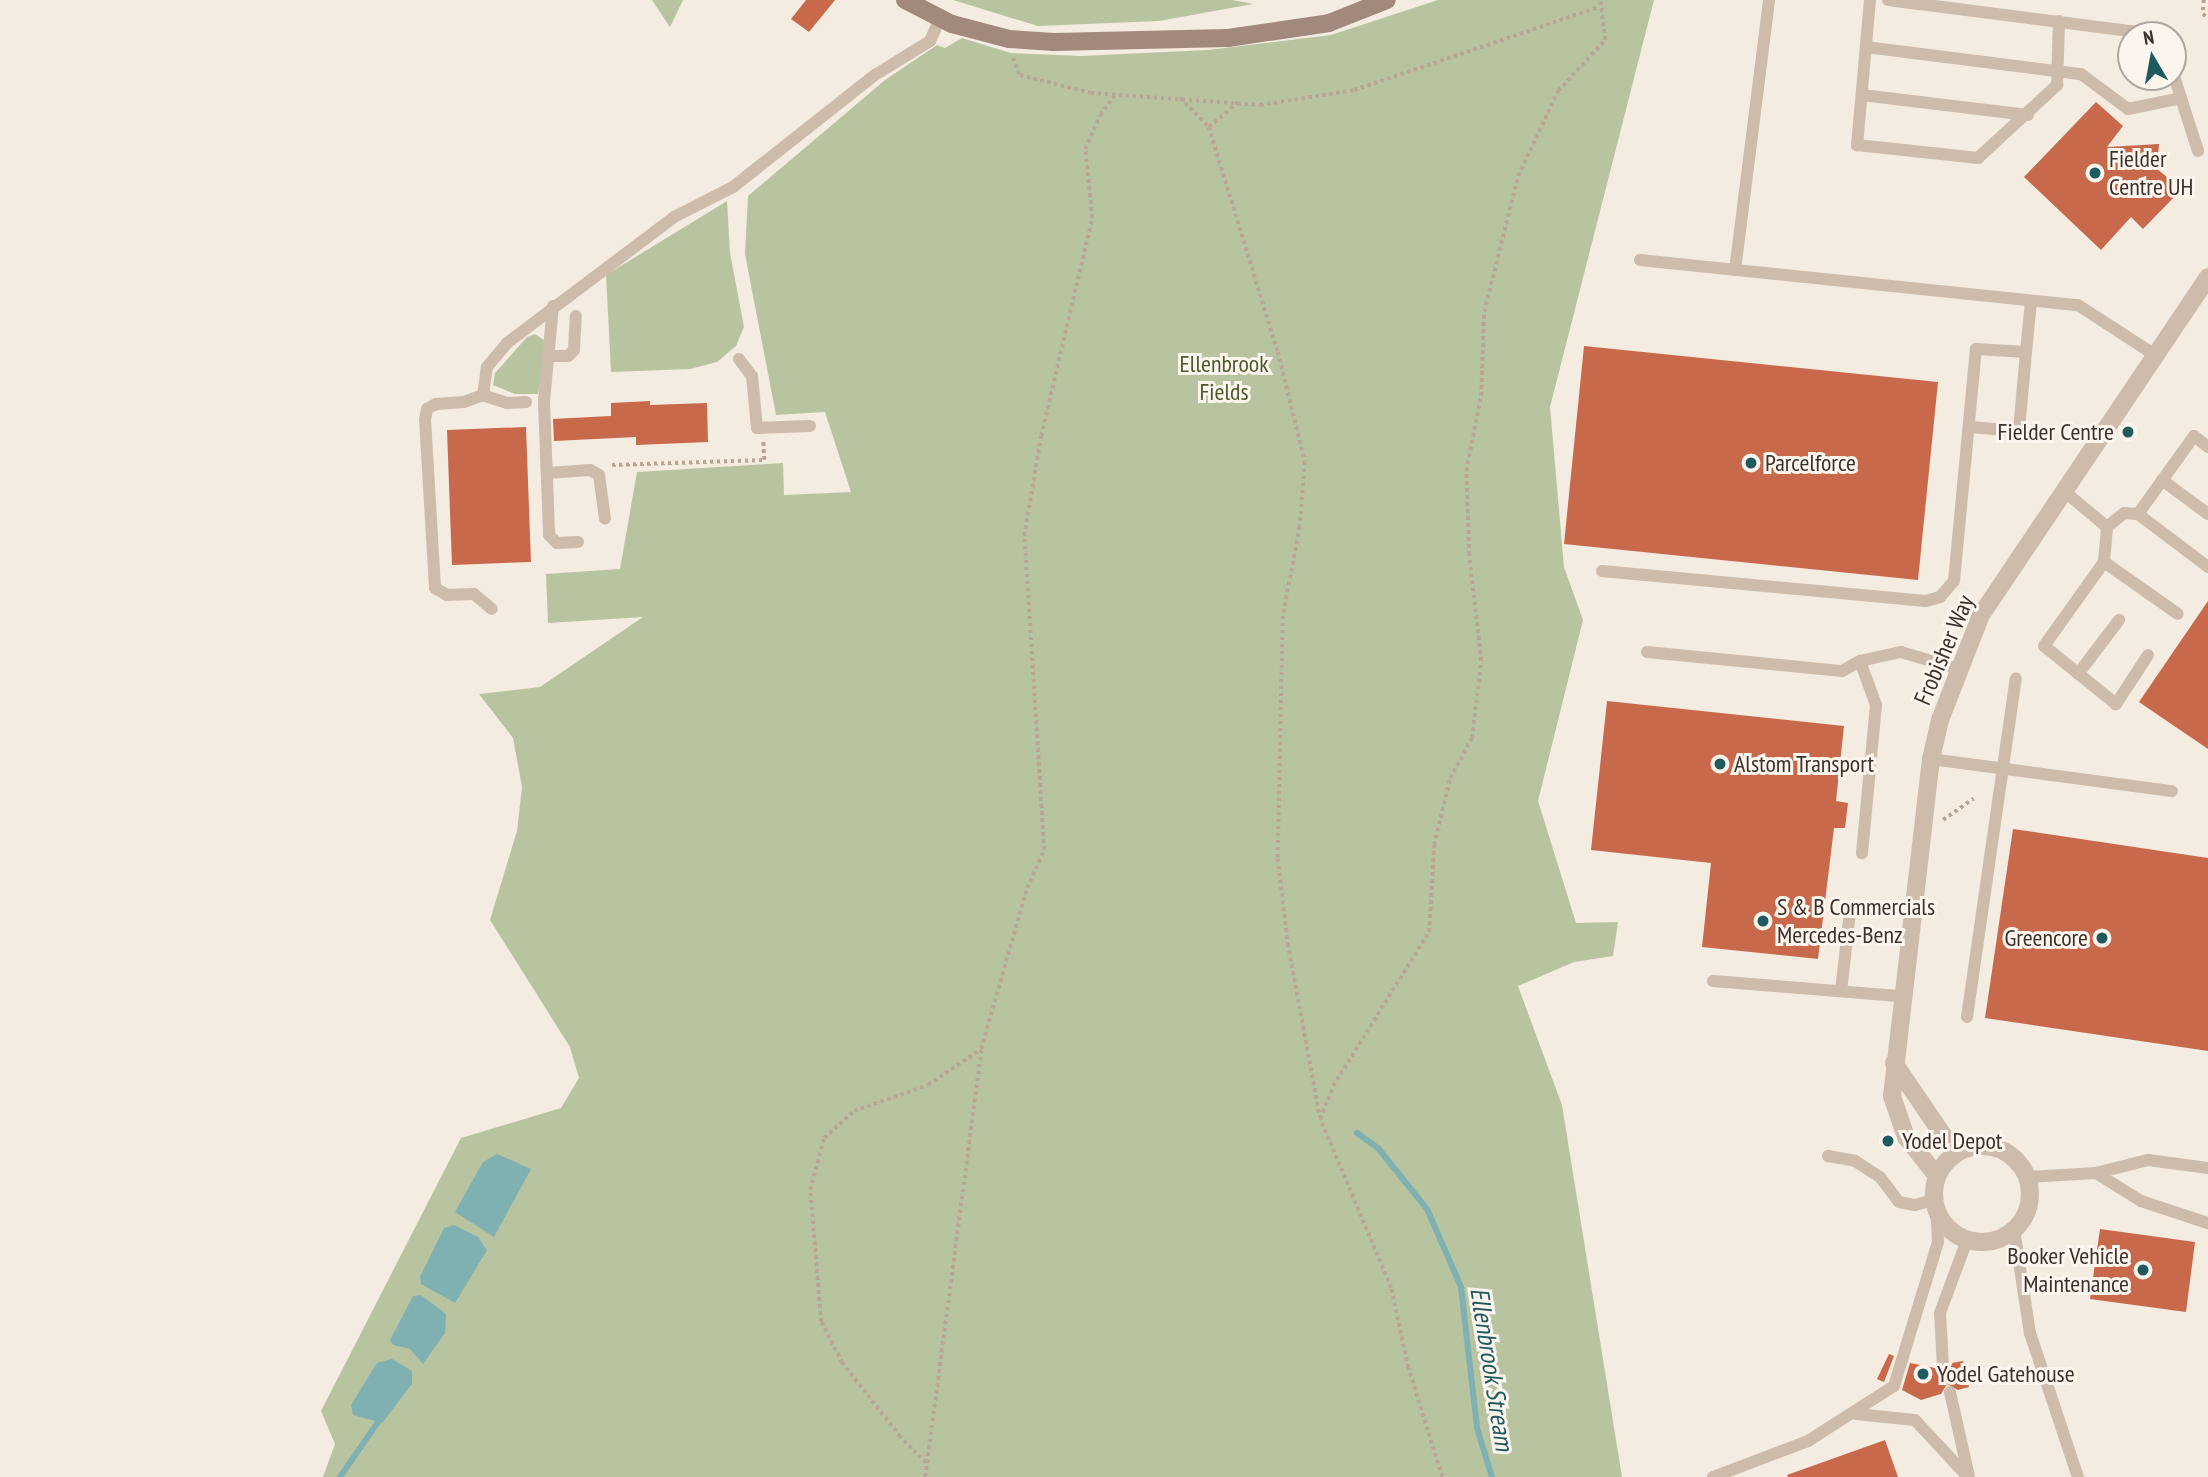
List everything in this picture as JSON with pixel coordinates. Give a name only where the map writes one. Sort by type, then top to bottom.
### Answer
[{"type":"street","points":[[905,0],[940,19],[1009,39],[1080,42],[1228,38],[1329,23],[1387,0]]},
{"type":"street","name":"Frobisher Way","points":[[1937,1176],[1906,1137],[1892,1097],[1901,996],[1931,759],[1958,669],[1981,615],[2208,277]]},
{"type":"street","points":[[1894,1063],[1945,1138],[1967,1148],[2000,1149],[2025,1169],[2029,1203],[2014,1229],[1992,1240],[1967,1240],[1952,1232],[1935,1203],[1937,1176],[1949,1159],[1967,1148]]},
{"type":"lane","points":[[1735,270],[1769,0]]},
{"type":"lane","points":[[1870,0],[1857,145],[1978,158],[2028,115],[2057,85],[2059,21]]},
{"type":"lane","points":[[1888,0],[2117,29]]},
{"type":"lane","points":[[483,394],[487,368],[507,343],[674,217],[733,187],[875,75],[930,41],[940,19]]},
{"type":"lane","points":[[1866,47],[2081,74],[2128,109],[2181,98]]},
{"type":"lane","points":[[2179,91],[2198,151]]},
{"type":"lane","points":[[1862,94],[2028,115]]},
{"type":"lane","points":[[1640,260],[2078,305],[2155,355]]},
{"type":"lane","points":[[1969,427],[2019,431],[2031,301]]},
{"type":"lane","points":[[553,306],[544,402],[551,541],[578,542]]},
{"type":"lane","points":[[550,356],[568,356],[574,350],[576,316]]},
{"type":"lane","points":[[1602,571],[1926,601],[1940,597],[1954,581],[1976,349],[2026,352]]},
{"type":"lane","points":[[739,359],[752,376],[754,422],[762,429],[810,426]]},
{"type":"lane","points":[[492,609],[474,594],[447,595],[435,588],[425,419],[427,409],[436,404],[464,402],[483,394],[507,403],[526,402]]},
{"type":"lane","points":[[2138,514],[2194,436],[2208,447]]},
{"type":"lane","points":[[547,473],[590,470],[599,475],[606,519]]},
{"type":"lane","points":[[2162,480],[2208,514]]},
{"type":"lane","points":[[2064,491],[2107,527]]},
{"type":"lane","points":[[2148,655],[2116,704],[2044,646],[2104,562],[2107,527],[2124,513],[2138,514],[2208,567]]},
{"type":"lane","points":[[2104,562],[2178,614]]},
{"type":"lane","points":[[2078,674],[2119,620]]},
{"type":"lane","points":[[1647,652],[1842,671],[1860,661],[1901,652],[1958,669]]},
{"type":"lane","points":[[1860,661],[1876,705],[1862,853]]},
{"type":"lane","points":[[1967,1017],[2016,679]]},
{"type":"lane","points":[[1931,759],[2172,791]]},
{"type":"lane","points":[[1841,991],[1850,912]]},
{"type":"lane","points":[[1713,981],[1901,996]]},
{"type":"lane","points":[[1713,1477],[1808,1441],[1856,1414],[1894,1386],[1938,1242],[1935,1203],[1915,1205],[1899,1202],[1880,1177],[1855,1161],[1828,1156]]},
{"type":"lane","points":[[2027,1178],[2096,1173],[2148,1160],[2208,1168]]},
{"type":"lane","points":[[2096,1173],[2141,1201],[2208,1223]]},
{"type":"lane","points":[[2014,1229],[2030,1333],[2078,1477]]},
{"type":"lane","points":[[1943,1366],[1940,1313],[1967,1240]]},
{"type":"lane","points":[[1950,1392],[1969,1477]]},
{"type":"lane","points":[[1856,1414],[1914,1420],[1969,1477]]},
{"type":"path","points":[[1320,1119],[1333,1086],[1429,932],[1434,845],[1450,778],[1472,738],[1481,661],[1469,555],[1466,471],[1481,396],[1484,312],[1518,176],[1558,91],[1605,40],[1600,0]]},
{"type":"path","points":[[2204,0],[2203,14],[2208,18]]},
{"type":"path","points":[[1009,39],[1020,75],[1091,93],[1260,105],[1354,90],[1599,7]]},
{"type":"path","points":[[925,1477],[981,1049],[1027,888],[1044,850],[1024,536],[1041,436],[1092,218],[1086,149],[1100,115],[1116,94]]},
{"type":"path","points":[[1180,98],[1209,127],[1278,352],[1305,462],[1300,527],[1283,616],[1279,859],[1287,944],[1320,1119],[1391,1288],[1408,1368],[1442,1477]]},
{"type":"path","points":[[1209,127],[1238,102]]},
{"type":"path","points":[[599,475],[612,466],[764,460],[762,429]]},
{"type":"path","points":[[926,1463],[900,1437],[842,1363],[821,1322],[810,1190],[824,1138],[854,1111],[928,1085],[981,1049]]},
{"type":"green space","points":[[652,0],[683,0],[670,27]]},
{"type":"green space","points":[[953,0],[1232,0],[1253,4],[1159,21],[1038,26]]},
{"type":"green space","name":"Ellenbrook Fields","points":[[1438,0],[1654,0],[1550,407],[1564,567],[1583,620],[1538,801],[1576,923],[1618,922],[1613,956],[1574,962],[1518,986],[1562,1105],[1622,1477],[323,1477],[335,1444],[321,1411],[461,1138],[561,1108],[579,1078],[570,1047],[490,920],[517,831],[522,787],[513,738],[479,694],[540,687],[643,617],[548,623],[546,574],[620,569],[637,472],[783,463],[784,495],[851,492],[825,412],[776,415],[745,254],[748,196],[885,80],[937,45],[945,48],[962,38],[1011,53],[1081,56],[1208,50],[1331,35]]},
{"type":"green space","points":[[727,201],[730,253],[744,327],[736,346],[717,362],[690,369],[611,372],[606,275]]},
{"type":"green space","points":[[535,334],[544,340],[546,352],[538,394],[515,394],[493,385],[495,373],[527,337]]},
{"type":"water","points":[[497,1154],[531,1169],[494,1237],[455,1212],[483,1162]]},
{"type":"water","points":[[454,1225],[478,1237],[487,1250],[455,1303],[421,1284],[420,1277],[444,1228]]},
{"type":"water","points":[[421,1295],[446,1314],[445,1333],[423,1364],[410,1349],[393,1345],[390,1340],[413,1296]]},
{"type":"water","points":[[392,1359],[412,1371],[412,1384],[382,1423],[353,1415],[351,1405],[377,1363]]},
{"type":"building","points":[[806,0],[835,0],[809,32],[791,19]]},
{"type":"building","name":"Fielder Centre UH","points":[[2096,102],[2123,126],[2107,147],[2159,144],[2157,169],[2182,189],[2143,229],[2131,217],[2101,250],[2024,177]]},
{"type":"building","name":"Parcelforce","points":[[1584,346],[1938,382],[1918,580],[1564,544]]},
{"type":"building","points":[[650,401],[650,405],[707,403],[708,442],[636,445],[636,437],[554,441],[553,419],[611,416],[611,403]]},
{"type":"building","points":[[526,427],[531,562],[452,565],[447,430]]},
{"type":"building","points":[[2208,601],[2208,749],[2139,702]]},
{"type":"building","name":"Alstom Transport","points":[[1607,701],[1844,726],[1836,801],[1848,803],[1845,828],[1834,828],[1818,959],[1702,947],[1711,863],[1591,850]]},
{"type":"building","name":"Greencore","points":[[2013,829],[2208,858],[2208,1051],[1985,1018]]},
{"type":"building","name":"Booker Vehicle Maintenance","points":[[2100,1229],[2195,1242],[2186,1312],[2090,1299]]},
{"type":"building","points":[[1889,1354],[1894,1356],[1884,1382],[1877,1379]]},
{"type":"building","name":"Yodel Gatehouse","points":[[1963,1361],[1969,1387],[1958,1390],[1947,1384],[1941,1394],[1921,1400],[1902,1390],[1910,1363],[1935,1368],[1943,1375],[1952,1363]]},
{"type":"building","points":[[1885,1440],[1898,1477],[1787,1475]]},
{"type":"waterway","name":"Ellenbrook Stream","points":[[1357,1133],[1378,1148],[1427,1209],[1461,1287],[1477,1428],[1492,1477]]},
{"type":"waterway","points":[[340,1477],[378,1422]]},
{"type":"place","name":"Fielder Centre UH","points":[[2095,173]]},
{"type":"place","name":"Fielder Centre","points":[[2128,432]]},
{"type":"place","name":"Parcelforce","points":[[1751,463]]},
{"type":"place","name":"Alstom Transport","points":[[1720,764]]},
{"type":"place","name":"S & B Commercials Mercedes-Benz","points":[[1763,921]]},
{"type":"place","name":"Greencore","points":[[2102,938]]},
{"type":"place","name":"Yodel Depot","points":[[1888,1141]]},
{"type":"place","name":"Booker Vehicle Maintenance","points":[[2143,1270]]},
{"type":"place","name":"Yodel Gatehouse","points":[[1923,1374]]}]
